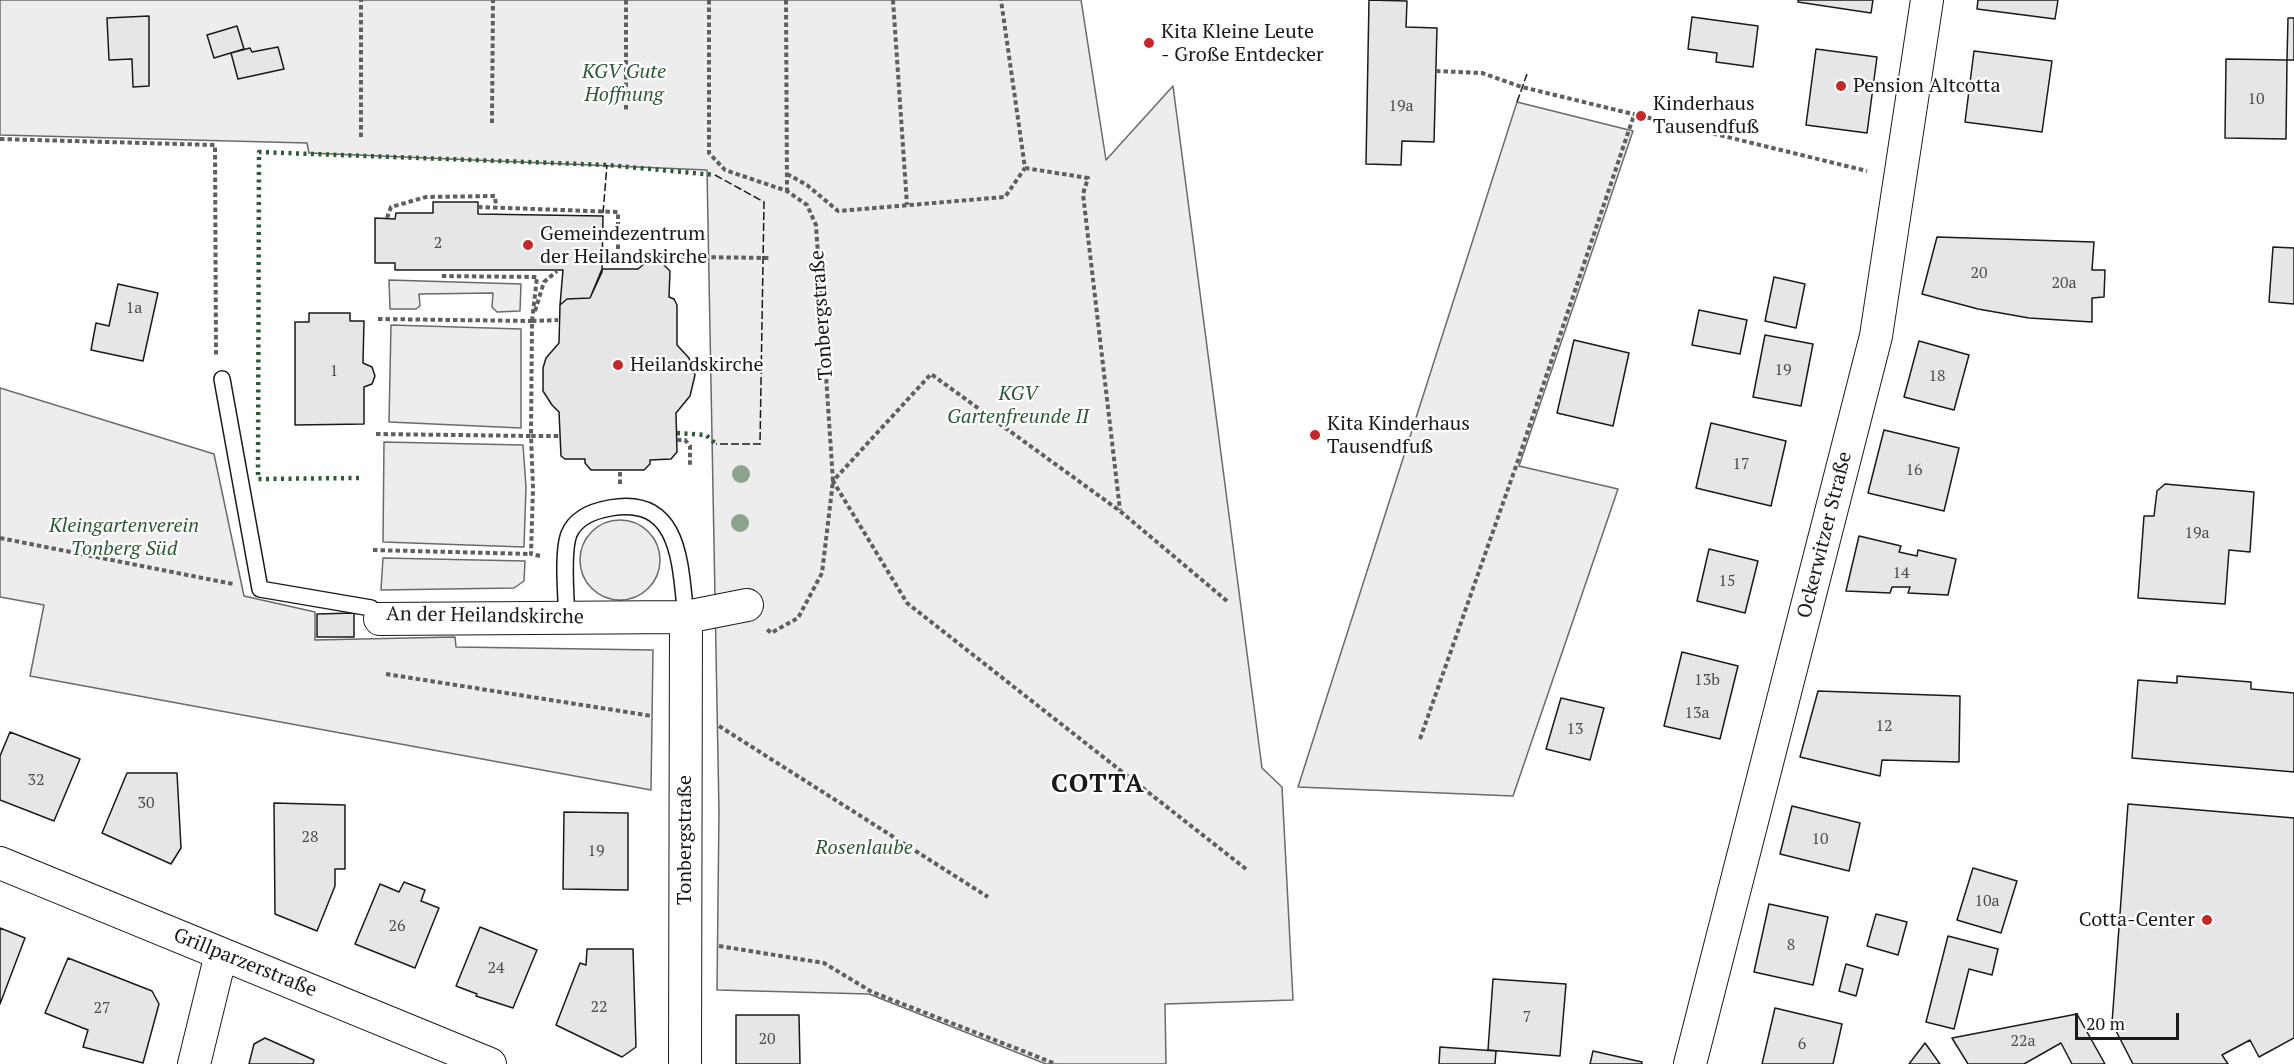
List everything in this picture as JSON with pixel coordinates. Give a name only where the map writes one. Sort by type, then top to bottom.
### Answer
[{"type":"street","name":"Ockerwitzer Straße","points":[[1690,1064],[1876,336],[1927,0]]},
{"type":"street","name":"An der Heilandskirche","points":[[380,619],[686,617],[747,605]]},
{"type":"street","name":"Tonbergstraße","points":[[686,617],[686,1064]]},
{"type":"street","name":"Grillparzerstraße","points":[[0,863],[490,1064]]},
{"type":"street","points":[[194,1064],[221,954]]},
{"type":"lane","points":[[222,379],[260,589]]},
{"type":"lane","points":[[567,617],[566,560],[569,534],[580,519],[596,510],[620,506],[641,508],[663,520],[674,537],[686,617]]},
{"type":"lane","name":"An der Heilandskirche","points":[[260,589],[371,608],[380,619]]},
{"type":"path","points":[[361,0],[361,137]]},
{"type":"path","points":[[492,123],[493,0]]},
{"type":"path","points":[[626,0],[626,110]]},
{"type":"path","name":"Tonbergstraße","points":[[709,0],[709,153],[725,170],[787,191],[807,205],[816,225],[833,481],[822,573],[798,618],[771,633],[747,605]]},
{"type":"path","points":[[786,0],[787,191]]},
{"type":"path","points":[[893,0],[908,205]]},
{"type":"path","points":[[787,174],[807,184],[838,210],[1005,197],[1024,168],[1001,0]]},
{"type":"path","points":[[1436,71],[1482,73],[1522,87],[1864,170]]},
{"type":"path","points":[[1420,739],[1515,469],[1634,115]]},
{"type":"path","points":[[0,139],[215,145],[216,358],[222,379]]},
{"type":"path","points":[[1024,168],[1088,178],[1083,194],[1120,511]]},
{"type":"path","points":[[387,218],[391,207],[426,197],[495,196],[495,207]]},
{"type":"path","points":[[478,207],[618,212],[618,256]]},
{"type":"path","points":[[602,257],[770,258]]},
{"type":"path","points":[[532,321],[544,282],[557,271]]},
{"type":"path","points":[[439,276],[537,278],[532,321],[531,554]]},
{"type":"path","points":[[378,319],[558,320]]},
{"type":"path","points":[[1227,601],[1120,511],[931,374],[833,481],[907,603],[1246,869]]},
{"type":"path","points":[[376,434],[559,435]]},
{"type":"path","points":[[677,440],[685,440],[690,446],[690,465]]},
{"type":"path","points":[[0,538],[260,589]]},
{"type":"path","points":[[372,550],[531,554],[566,560]]},
{"type":"path","points":[[685,945],[718,946],[824,963],[872,992],[1056,1064]]},
{"type":"shaded area","points":[[0,0],[1081,0],[1106,160],[1173,86],[1262,768],[1282,787],[1293,1000],[1165,1004],[1166,1064],[1046,1064],[869,994],[717,990],[719,811],[707,170],[309,153],[307,143],[0,135]]},
{"type":"shaded area","points":[[1517,102],[1633,131],[1519,466],[1618,489],[1513,796],[1298,787]]},
{"type":"shaded area","points":[[389,280],[521,284],[520,311],[497,312],[492,307],[493,293],[419,294],[420,306],[416,309],[390,309]]},
{"type":"shaded area","points":[[391,325],[521,329],[521,428],[389,422]]},
{"type":"shaded area","name":"Kleingartenverein Tonberg Süd","points":[[0,388],[214,454],[244,596],[315,612],[315,640],[455,637],[456,647],[653,650],[651,790],[30,676],[44,605],[0,597]]},
{"type":"shaded area","points":[[384,442],[523,445],[526,487],[524,547],[383,542]]},
{"type":"shaded area","points":[[620,520],[635,523],[648,532],[657,545],[660,560],[657,575],[648,588],[635,597],[620,600],[605,597],[592,588],[583,575],[580,560],[583,545],[592,532],[605,523]]},
{"type":"shaded area","points":[[383,558],[525,561],[524,581],[514,588],[381,590]]},
{"type":"building","points":[[1369,0],[1407,1],[1406,27],[1437,28],[1434,142],[1402,141],[1401,165],[1366,164]]},
{"type":"building","points":[[1798,0],[1873,0],[1871,13],[1798,2]]},
{"type":"building","points":[[1978,0],[2058,0],[2055,19],[1977,9]]},
{"type":"building","points":[[149,16],[149,86],[133,87],[132,59],[109,60],[107,18]]},
{"type":"building","points":[[1692,17],[1758,26],[1753,67],[1716,62],[1717,53],[1688,49]]},
{"type":"building","points":[[2288,18],[2294,18],[2294,60],[2287,60]]},
{"type":"building","points":[[237,26],[244,49],[214,58],[207,35]]},
{"type":"building","points":[[278,47],[284,69],[238,79],[231,53],[250,48],[252,52]]},
{"type":"building","points":[[1816,49],[1877,57],[1867,133],[1806,125]]},
{"type":"building","points":[[1974,51],[2052,61],[2042,132],[1965,122]]},
{"type":"building","points":[[2226,59],[2287,60],[2286,139],[2225,138]]},
{"type":"building","points":[[433,202],[478,202],[478,214],[603,216],[602,272],[590,298],[567,299],[560,305],[563,270],[395,270],[395,263],[375,263],[375,218],[395,219],[396,213],[433,213]]},
{"type":"building","points":[[1937,237],[2094,242],[2092,270],[2105,270],[2104,297],[2092,298],[2092,322],[2029,318],[1978,309],[1922,294]]},
{"type":"building","points":[[2273,247],[2294,248],[2294,304],[2269,302]]},
{"type":"building","name":"Heilandskirche","points":[[645,263],[662,263],[670,271],[669,297],[674,299],[677,305],[677,345],[689,358],[695,375],[690,396],[676,413],[677,452],[671,459],[650,460],[650,464],[644,470],[591,470],[585,463],[585,459],[565,459],[561,456],[559,412],[543,391],[543,368],[546,358],[559,343],[560,305],[567,299],[590,298],[602,269],[638,269]]},
{"type":"building","points":[[1774,277],[1805,284],[1796,328],[1765,321]]},
{"type":"building","points":[[118,284],[158,293],[143,361],[91,350],[96,323],[109,326]]},
{"type":"building","points":[[1699,310],[1747,320],[1740,354],[1692,345]]},
{"type":"building","points":[[309,313],[350,313],[350,321],[364,321],[363,363],[372,367],[375,376],[372,384],[364,387],[364,424],[295,425],[295,322],[309,322]]},
{"type":"building","points":[[1765,335],[1813,344],[1801,406],[1753,397]]},
{"type":"building","points":[[1574,340],[1629,353],[1613,426],[1557,413]]},
{"type":"building","points":[[1919,341],[1969,355],[1954,410],[1904,397]]},
{"type":"building","points":[[1711,423],[1786,441],[1771,506],[1696,488]]},
{"type":"building","points":[[1884,430],[1959,448],[1944,511],[1868,493]]},
{"type":"building","points":[[2165,484],[2254,492],[2250,552],[2229,550],[2225,604],[2138,598],[2144,516],[2154,516],[2157,491]]},
{"type":"building","points":[[1859,536],[1901,546],[1899,552],[1917,556],[1918,550],[1956,559],[1948,595],[1908,593],[1910,587],[1892,587],[1890,593],[1846,591]]},
{"type":"building","points":[[1709,549],[1758,561],[1745,613],[1697,601]]},
{"type":"building","points":[[354,613],[354,637],[317,637],[317,614]]},
{"type":"building","points":[[1682,652],[1738,666],[1720,739],[1664,726]]},
{"type":"building","points":[[2177,676],[2251,682],[2251,689],[2294,693],[2294,772],[2132,758],[2138,680],[2177,683]]},
{"type":"building","points":[[1818,691],[1960,696],[1959,762],[1882,760],[1880,776],[1800,757]]},
{"type":"building","points":[[1561,698],[1604,708],[1590,760],[1546,749]]},
{"type":"building","points":[[10,732],[80,759],[54,821],[0,800],[0,756]]},
{"type":"building","points":[[127,773],[177,773],[181,848],[171,864],[102,833]]},
{"type":"building","points":[[274,803],[345,805],[345,869],[335,869],[335,886],[317,931],[275,914]]},
{"type":"building","name":"Cotta-Center","points":[[2128,804],[2294,818],[2294,1038],[2259,1057],[2250,1040],[2222,1055],[2228,1064],[2133,1064],[2112,1023]]},
{"type":"building","points":[[1792,806],[1860,823],[1849,871],[1780,854]]},
{"type":"building","points":[[564,812],[628,813],[628,890],[563,889]]},
{"type":"building","points":[[1973,868],[2017,881],[2001,933],[1957,920]]},
{"type":"building","points":[[404,882],[425,890],[421,901],[439,908],[415,968],[355,944],[380,884],[399,892]]},
{"type":"building","points":[[1769,904],[1828,917],[1813,985],[1754,972]]},
{"type":"building","points":[[1876,914],[1907,922],[1898,955],[1867,946]]},
{"type":"building","points":[[480,927],[537,950],[513,1008],[476,996],[477,994],[456,986]]},
{"type":"building","points":[[0,928],[25,938],[0,1004]]},
{"type":"building","points":[[1948,936],[1998,949],[1992,975],[1969,969],[1954,1029],[1926,1022]]},
{"type":"building","points":[[587,949],[633,949],[636,1047],[622,1057],[556,1025],[580,963],[586,965]]},
{"type":"building","points":[[68,958],[152,991],[159,1004],[143,1063],[83,1047],[88,1030],[45,1013]]},
{"type":"building","points":[[1846,964],[1863,969],[1856,996],[1839,991]]},
{"type":"building","points":[[1493,979],[1566,984],[1560,1056],[1488,1050]]},
{"type":"building","points":[[1775,1008],[1842,1024],[1833,1064],[1762,1064]]},
{"type":"building","points":[[2077,1014],[2105,1064],[2072,1064],[2061,1043],[2024,1064],[1968,1064],[1952,1038]]},
{"type":"building","points":[[736,1015],[799,1015],[800,1064],[736,1064]]},
{"type":"building","points":[[265,1038],[314,1060],[313,1064],[249,1064],[254,1044]]},
{"type":"building","points":[[1925,1043],[1940,1064],[1909,1064]]},
{"type":"building","points":[[1440,1047],[1496,1051],[1495,1064],[1439,1064]]},
{"type":"building","points":[[1593,1051],[1642,1062],[1642,1064],[1590,1064]]},
{"type":"hedge","points":[[359,478],[258,479],[259,152],[607,165],[715,175]]},
{"type":"hedge","points":[[677,433],[706,435],[716,444]]},
{"type":"fence","points":[[1517,102],[1527,74]]},
{"type":"fence","points":[[603,213],[607,165]]},
{"type":"fence","points":[[715,175],[764,202],[760,444],[716,444]]},
{"type":"place","name":"Kita Kleine Leute - Große Entdecker","points":[[1149,43]]},
{"type":"place","name":"Pension Altcotta","points":[[1841,86]]},
{"type":"place","name":"Kinderhaus Tausendfuß","points":[[1641,116]]},
{"type":"place","name":"Gemeindezentrum der Heilandskirche","points":[[528,245]]},
{"type":"place","name":"Heilandskirche","points":[[618,365]]},
{"type":"place","name":"Kita Kinderhaus Tausendfuß","points":[[1315,435]]},
{"type":"place","name":"Cotta-Center","points":[[2207,920]]},
{"type":"district","name":"COTTA","points":[[1098,785]]},
{"type":"park label","name":"KGV Gute Hoffnung","points":[[624,84]]},
{"type":"park label","name":"KGV Gartenfreunde II","points":[[1018,406]]},
{"type":"park label","name":"Rosenlaube","points":[[864,848]]}]
